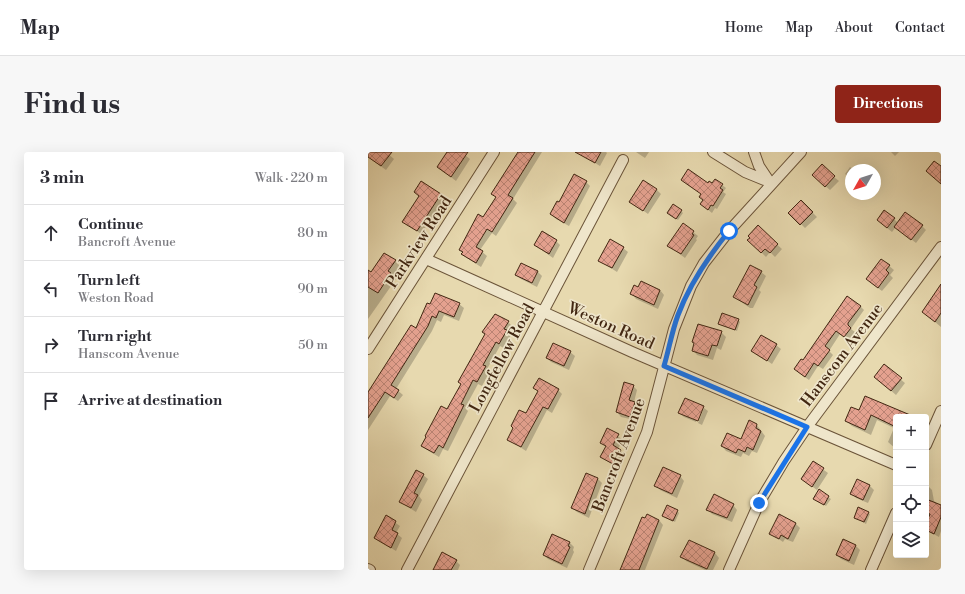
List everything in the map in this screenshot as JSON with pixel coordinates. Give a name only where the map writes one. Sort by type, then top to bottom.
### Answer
[{"type":"street","name":"Parkview Road","points":[[368,349],[494,152]]},
{"type":"street","points":[[713,152],[745,172],[772,184]]},
{"type":"street","points":[[754,152],[759,166],[772,184]]},
{"type":"street","name":"Bancroft Avenue","points":[[589,570],[647,432],[678,315],[697,275],[725,236],[801,152]]},
{"type":"street","name":"Longfellow Road","points":[[406,570],[624,160]]},
{"type":"street","name":"Hanscom Avenue","points":[[729,570],[766,491],[807,427],[941,247]]},
{"type":"street","name":"Weston Road","points":[[426,259],[664,366],[893,465]]},
{"type":"street","points":[[929,438],[941,411]]},
{"type":"street","points":[[872,570],[893,521]]},
{"type":"building","points":[[368,152],[392,152],[381,166],[368,157]]},
{"type":"building","points":[[447,152],[468,152],[451,177],[437,167]]},
{"type":"building","points":[[518,152],[535,152],[508,195],[513,198],[492,232],[487,229],[476,247],[483,251],[476,263],[461,254],[463,252],[459,250],[478,214],[483,217],[496,197],[491,194]]},
{"type":"building","points":[[575,152],[601,152],[595,163]]},
{"type":"building","points":[[934,161],[941,166],[941,184],[926,171]]},
{"type":"building","points":[[822,164],[835,176],[825,187],[812,175]]},
{"type":"building","points":[[688,169],[708,183],[709,181],[712,183],[715,179],[723,184],[720,188],[723,190],[713,206],[711,205],[708,210],[700,204],[703,200],[699,197],[701,194],[681,180]]},
{"type":"building","points":[[574,174],[587,181],[564,223],[550,214],[557,201],[559,202]]},
{"type":"building","points":[[643,180],[657,189],[643,211],[629,202]]},
{"type":"building","points":[[421,181],[441,194],[417,231],[402,222],[419,196],[414,192]]},
{"type":"building","points":[[801,200],[813,212],[800,225],[788,213]]},
{"type":"building","points":[[673,204],[682,210],[676,219],[667,213]]},
{"type":"building","points":[[884,210],[895,218],[887,228],[877,220]]},
{"type":"building","points":[[905,212],[923,225],[911,240],[894,227]]},
{"type":"building","points":[[683,223],[694,231],[692,234],[694,235],[681,254],[667,246]]},
{"type":"building","points":[[758,225],[778,244],[770,253],[765,249],[761,253],[747,240],[750,238],[748,236]]},
{"type":"building","points":[[542,231],[557,240],[549,254],[534,245]]},
{"type":"building","points":[[610,239],[624,247],[612,268],[598,261]]},
{"type":"building","points":[[384,253],[396,260],[388,271],[391,273],[378,293],[368,287],[368,270],[371,272]]},
{"type":"building","points":[[881,259],[890,265],[886,270],[889,273],[878,288],[866,279]]},
{"type":"building","points":[[521,263],[538,271],[532,283],[515,275]]},
{"type":"building","points":[[750,265],[762,271],[754,285],[757,287],[748,305],[733,297]]},
{"type":"building","points":[[641,281],[660,290],[654,305],[630,294],[634,285],[638,287]]},
{"type":"building","points":[[941,284],[941,313],[935,322],[922,312]]},
{"type":"building","points":[[435,293],[460,303],[454,317],[439,311],[436,318],[432,316],[428,326],[391,385],[399,390],[394,398],[385,392],[368,418],[368,392],[411,325],[416,328],[427,303],[430,304]]},
{"type":"building","points":[[847,296],[861,306],[848,323],[851,328],[844,337],[836,331],[825,346],[830,350],[818,366],[814,363],[805,377],[794,369],[801,359],[803,360]]},
{"type":"building","points":[[722,313],[739,319],[735,330],[718,324]]},
{"type":"building","points":[[495,314],[509,321],[504,329],[507,330],[499,344],[496,342],[483,365],[486,366],[477,382],[473,380],[461,404],[464,405],[443,448],[439,445],[434,453],[421,446],[426,437],[425,436],[441,406],[447,409],[461,384],[458,382],[485,334],[482,332]]},
{"type":"building","points":[[698,324],[722,331],[717,346],[712,345],[708,356],[692,351],[694,343],[692,342]]},
{"type":"building","points":[[761,335],[777,344],[767,361],[751,351]]},
{"type":"building","points":[[553,343],[571,351],[564,366],[546,358]]},
{"type":"building","points":[[884,364],[902,378],[891,391],[874,377]]},
{"type":"building","points":[[539,378],[559,389],[548,409],[543,407],[521,447],[507,440],[513,428],[511,426],[519,410],[526,413],[538,391],[533,388]]},
{"type":"building","points":[[624,382],[634,385],[629,400],[635,402],[630,417],[616,412]]},
{"type":"building","points":[[865,396],[908,414],[893,414],[893,426],[871,415],[865,430],[845,421],[851,407],[859,410]]},
{"type":"building","points":[[685,398],[704,406],[698,421],[678,413]]},
{"type":"building","points":[[749,420],[757,424],[756,428],[761,431],[753,450],[747,447],[745,452],[738,449],[736,453],[721,446],[727,433],[741,439]]},
{"type":"building","points":[[607,428],[619,434],[613,445],[621,450],[613,464],[600,457],[606,446],[600,443]]},
{"type":"building","points":[[813,461],[824,468],[812,487],[801,479]]},
{"type":"building","points":[[663,467],[681,475],[672,494],[654,486]]},
{"type":"building","points":[[416,470],[424,474],[414,493],[418,495],[411,508],[399,502]]},
{"type":"building","points":[[586,473],[598,478],[585,514],[571,508]]},
{"type":"building","points":[[857,479],[870,485],[863,500],[850,494]]},
{"type":"building","points":[[819,489],[829,496],[824,505],[813,499]]},
{"type":"building","points":[[714,494],[734,504],[727,518],[706,510]]},
{"type":"building","points":[[929,500],[941,505],[941,517],[934,534],[929,532]]},
{"type":"building","points":[[667,505],[678,510],[673,521],[662,516]]},
{"type":"building","points":[[858,507],[869,512],[864,522],[854,518]]},
{"type":"building","points":[[647,514],[659,520],[639,570],[620,570],[642,517],[645,518]]},
{"type":"building","points":[[779,514],[796,523],[788,539],[781,535],[779,539],[769,534]]},
{"type":"building","points":[[386,515],[396,521],[392,530],[398,533],[391,548],[374,538]]},
{"type":"building","points":[[552,534],[570,542],[568,546],[570,547],[562,564],[543,555]]},
{"type":"building","points":[[843,539],[856,545],[849,561],[836,555]]},
{"type":"building","points":[[689,540],[715,552],[707,569],[680,557]]},
{"type":"building","points":[[442,552],[457,560],[451,570],[433,570]]},
{"type":"route","points":[[729,231],[704,263],[691,286],[678,315],[664,366],[807,427],[784,461],[759,503]]}]
